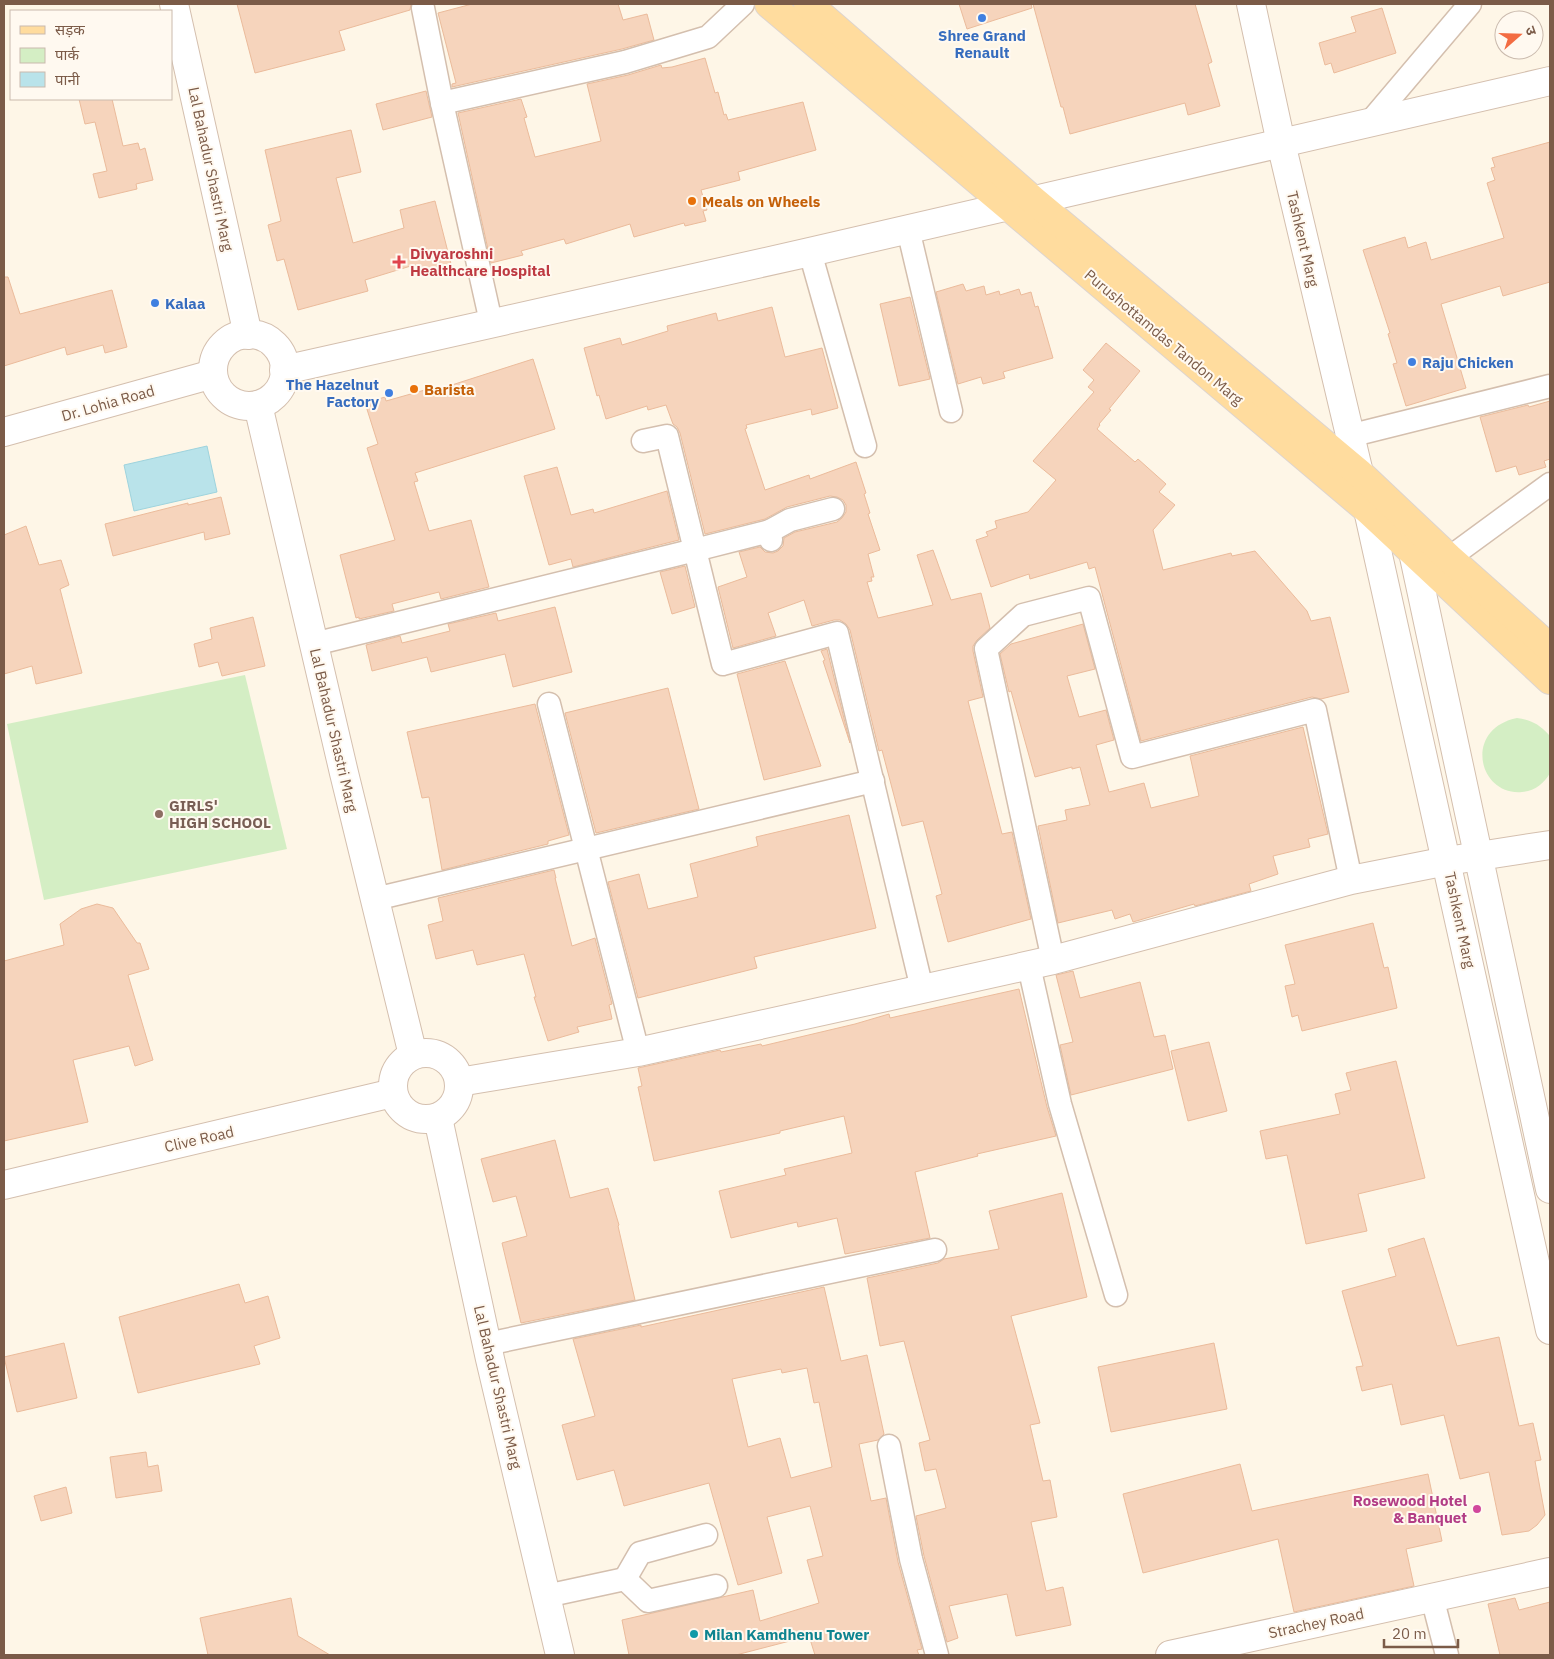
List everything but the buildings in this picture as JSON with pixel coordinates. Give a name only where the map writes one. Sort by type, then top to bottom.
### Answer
[{"type":"main road","name":"Purushottamdas Tandon Marg","points":[[769,4],[1020,203],[1368,510],[1550,680]]},
{"type":"main road","points":[[808,4],[1020,203],[1360,473],[1449,558],[1550,648]]},
{"type":"street","name":"Lal Bahadur Shastri Marg","points":[[174,4],[248,334]]},
{"type":"street","points":[[442,103],[625,62],[708,37],[743,4]]},
{"type":"street","name":"Tashkent Marg","points":[[1251,4],[1349,436],[1360,473]]},
{"type":"street","points":[[1370,122],[1470,4]]},
{"type":"street","points":[[423,8],[442,103],[491,322]]},
{"type":"street","points":[[284,370],[491,322],[810,252],[1550,81]]},
{"type":"street","points":[[908,229],[951,411]]},
{"type":"street","points":[[810,252],[865,446]]},
{"type":"street","points":[[248,334],[259,336],[269,341],[278,349],[284,370],[283,381],[278,392],[269,400],[258,405],[245,406],[234,403],[224,396],[216,386],[213,374],[214,362],[219,351],[227,342],[237,336],[248,334]]},
{"type":"street","name":"Dr. Lohia Road","points":[[4,432],[213,374]]},
{"type":"street","points":[[1349,436],[1550,386]]},
{"type":"street","name":"Lal Bahadur Shastri Marg","points":[[258,405],[413,1055]]},
{"type":"street","points":[[643,442],[667,436],[723,664],[837,634],[922,989]]},
{"type":"street","points":[[1449,558],[1550,484]]},
{"type":"street","points":[[314,644],[695,550],[771,535],[790,520],[833,510]]},
{"type":"street","name":"Tashkent Marg","points":[[1368,510],[1550,1330]]},
{"type":"street","name":"Tashkent Marg","points":[[1413,552],[1550,1189]]},
{"type":"street","points":[[1116,1295],[1060,1104],[1041,963],[986,649],[1023,615],[1089,598],[1132,757],[1315,710],[1351,880]]},
{"type":"street","points":[[549,704],[638,1052]]},
{"type":"street","points":[[375,899],[873,781]]},
{"type":"street","points":[[459,1082],[638,1052],[1041,963],[1351,880],[1447,861],[1478,858],[1550,845]]},
{"type":"street","points":[[438,1054],[456,1070],[459,1093],[448,1112],[438,1118],[426,1120],[410,1115],[398,1104],[393,1094],[392,1084],[394,1075],[405,1060],[413,1055],[438,1054]]},
{"type":"street","name":"Clive Road","points":[[4,1185],[393,1094]]},
{"type":"street","name":"Lal Bahadur Shastri Marg","points":[[438,1118],[487,1344],[560,1655]]},
{"type":"street","points":[[487,1344],[935,1250]]},
{"type":"street","points":[[889,1446],[911,1559],[937,1655]]},
{"type":"street","points":[[546,1596],[625,1579],[640,1553],[706,1535]]},
{"type":"street","name":"Strachey Road","points":[[1170,1655],[1550,1572]]},
{"type":"street","points":[[625,1579],[648,1601],[716,1586]]},
{"type":"street","points":[[1432,1597],[1447,1655]]},
{"type":"green space","points":[[245,675],[287,849],[44,900],[7,724]]},
{"type":"green space","points":[[1517,718],[1535,723],[1549,735],[1550,773],[1538,786],[1522,792],[1507,790],[1495,784],[1487,773],[1483,761],[1483,747],[1489,735],[1500,725]]},
{"type":"water","points":[[207,446],[217,492],[134,511],[124,465]]},
{"type":"place","name":"Shree Grand Renault","points":[[982,18]]},
{"type":"place","name":"Meals on Wheels","points":[[692,201]]},
{"type":"place","name":"Divyaroshni Healthcare Hospital","points":[[399,262]]},
{"type":"place","name":"Kalaa","points":[[155,303]]},
{"type":"place","name":"Raju Chicken","points":[[1412,362]]},
{"type":"place","name":"Barista","points":[[414,389]]},
{"type":"place","name":"The Hazelnut Factory","points":[[389,393]]},
{"type":"place","name":"GIRLS' HIGH SCHOOL","points":[[159,814]]},
{"type":"place","name":"Rosewood Hotel & Banquet","points":[[1477,1509]]},
{"type":"place","name":"Milan Kamdhenu Tower","points":[[694,1634]]}]
